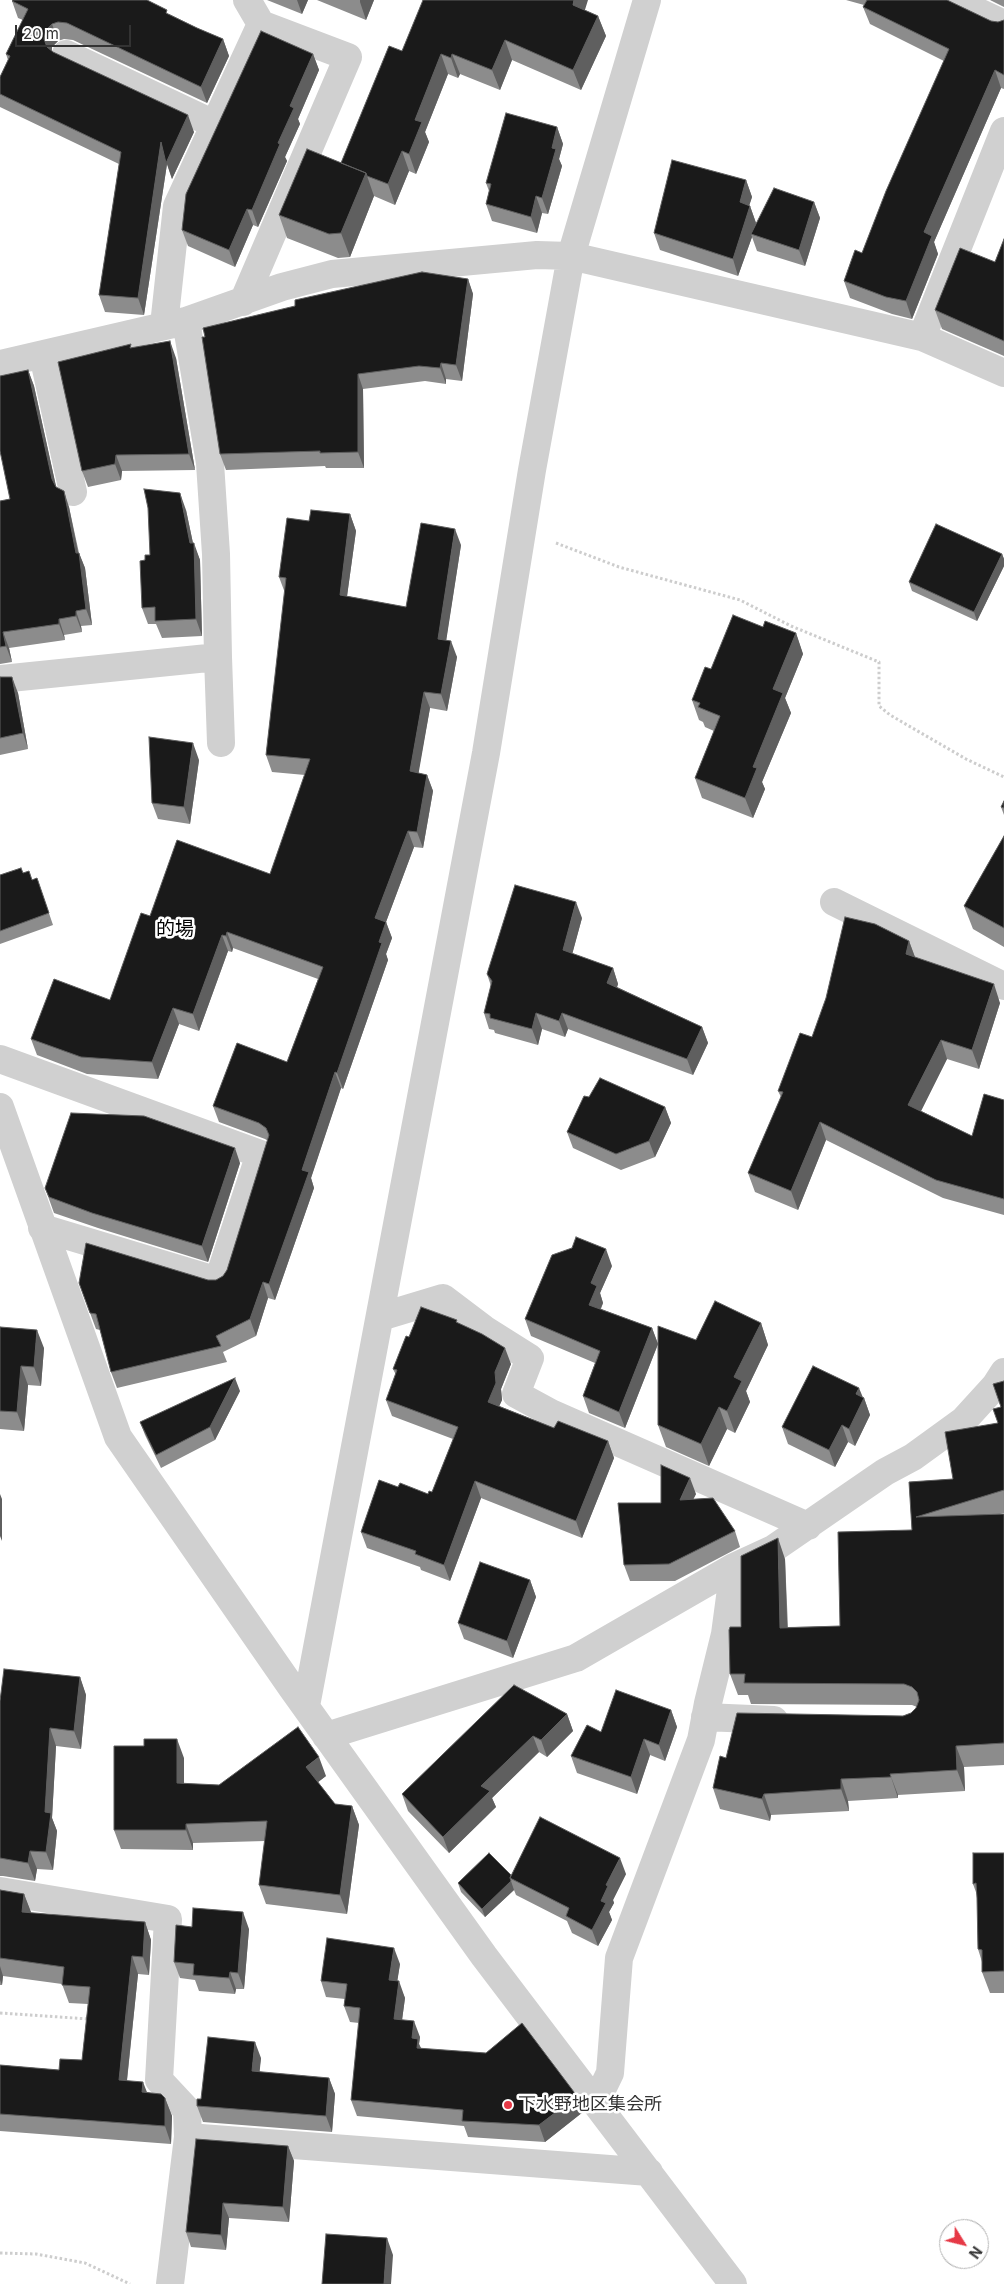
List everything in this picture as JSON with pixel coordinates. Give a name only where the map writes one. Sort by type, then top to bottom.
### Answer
[{"type":"street","points":[[243,302],[348,57],[260,24],[247,0]]},
{"type":"street","points":[[306,1706],[486,753],[522,530],[571,256],[646,0]]},
{"type":"street","points":[[953,0],[1004,24]]},
{"type":"street","points":[[221,743],[216,554],[210,463],[175,323],[177,206],[260,24]]},
{"type":"street","points":[[66,54],[214,124]]},
{"type":"street","points":[[922,337],[1004,131]]},
{"type":"street","points":[[0,364],[175,323],[243,302],[282,287],[332,274],[537,255],[571,256],[922,337],[1004,373]]},
{"type":"street","points":[[43,355],[73,492]]},
{"type":"street","points":[[0,679],[218,657]]},
{"type":"street","points":[[834,902],[1004,986]]},
{"type":"street","points":[[0,1059],[260,1154],[218,1281],[42,1228]]},
{"type":"street","points":[[0,1107],[118,1437],[326,1736],[484,1956],[733,2284]]},
{"type":"street","points":[[380,1317],[443,1298],[484,1329],[530,1358],[516,1394],[551,1413],[808,1526]]},
{"type":"street","points":[[326,1736],[576,1658],[734,1567],[773,1549],[885,1472],[913,1457],[964,1420],[995,1386],[1004,1372]]},
{"type":"street","points":[[596,2102],[610,2074],[619,1958],[701,1740],[725,1634],[734,1567]]},
{"type":"street","points":[[705,1717],[804,1720]]},
{"type":"street","points":[[0,1891],[168,1918],[159,2080],[187,2110],[188,2137],[170,2284]]},
{"type":"street","points":[[188,2137],[648,2172]]},
{"type":"path","points":[[522,530],[619,567],[740,600],[791,626],[879,662],[879,706],[890,716],[966,759],[1004,777]]},
{"type":"path","points":[[0,2013],[95,2019]]},
{"type":"path","points":[[0,2252],[36,2254],[85,2263],[130,2284]]},
{"type":"building","points":[[13,0],[147,0],[167,10],[166,13],[223,39],[201,87],[67,23],[58,22],[52,24],[46,30],[44,39],[47,47],[53,52],[188,115],[166,163],[161,142],[138,298],[99,295],[121,152],[0,94],[0,77],[10,56],[6,54],[28,9]]},
{"type":"building","points":[[423,0],[574,0],[573,5],[598,16],[573,70],[505,40],[492,70],[452,54],[451,58],[441,54],[415,120],[422,122],[409,154],[402,151],[388,184],[341,163],[389,46],[402,51]]},
{"type":"building","points":[[867,0],[947,0],[991,21],[998,22],[1004,20],[1004,75],[995,70],[924,232],[932,236],[906,301],[886,297],[844,281],[855,250],[862,253],[886,191],[949,49],[863,7]]},
{"type":"building","points":[[261,31],[313,54],[290,106],[294,108],[252,210],[247,209],[229,250],[182,230],[186,194]]},
{"type":"building","points":[[506,113],[557,127],[552,148],[556,149],[542,198],[536,196],[531,217],[486,204],[491,184],[486,183]]},
{"type":"building","points":[[307,149],[366,173],[341,233],[329,234],[279,215]]},
{"type":"building","points":[[672,160],[746,180],[740,202],[750,206],[733,259],[654,233]]},
{"type":"building","points":[[774,188],[814,202],[799,250],[751,234]]},
{"type":"building","points":[[1004,239],[1004,341],[935,310],[960,248],[995,262]]},
{"type":"building","points":[[422,272],[468,279],[456,365],[441,363],[440,368],[419,366],[358,374],[358,452],[320,453],[320,451],[220,454],[202,337],[205,337],[203,328],[295,306],[295,300]]},
{"type":"building","points":[[170,341],[189,454],[116,455],[115,464],[82,471],[58,362],[131,344],[130,348]]},
{"type":"building","points":[[28,370],[52,479],[56,487],[64,491],[76,553],[79,553],[86,609],[76,611],[76,616],[59,619],[59,624],[3,632],[6,646],[0,647],[0,501],[10,499],[0,451],[0,376]]},
{"type":"building","points":[[144,489],[180,493],[190,543],[194,543],[196,619],[155,621],[155,607],[142,608],[140,561],[145,560],[145,555],[150,555],[148,508]]},
{"type":"building","points":[[311,510],[350,514],[340,595],[406,607],[421,523],[455,529],[438,639],[451,641],[441,694],[424,692],[410,771],[427,775],[417,832],[408,831],[375,918],[386,922],[379,942],[382,943],[302,1170],[309,1172],[269,1284],[263,1282],[250,1319],[216,1336],[221,1346],[111,1372],[96,1314],[90,1313],[79,1283],[86,1243],[208,1280],[216,1280],[223,1276],[227,1270],[269,1135],[266,1128],[259,1123],[213,1106],[237,1043],[287,1062],[323,967],[227,932],[226,936],[222,935],[193,1014],[173,1008],[152,1062],[81,1057],[31,1039],[54,979],[110,1000],[141,913],[150,916],[177,840],[270,874],[310,759],[266,755],[286,578],[279,577],[287,518],[309,521]]},
{"type":"building","points":[[936,524],[1002,554],[974,612],[909,582]]},
{"type":"building","points":[[733,615],[763,627],[765,621],[796,633],[773,689],[783,693],[753,767],[757,768],[745,798],[695,778],[720,716],[698,707],[700,703],[692,700],[705,667],[711,669]]},
{"type":"building","points":[[0,677],[12,677],[23,733],[0,738]]},
{"type":"building","points":[[149,737],[193,743],[184,807],[152,803]]},
{"type":"building","points":[[1004,836],[1004,928],[964,906]]},
{"type":"building","points":[[21,868],[23,873],[29,871],[32,880],[37,878],[49,913],[0,931],[0,875]]},
{"type":"building","points":[[515,885],[576,902],[563,950],[613,968],[607,983],[702,1027],[687,1059],[562,1013],[559,1021],[536,1013],[532,1029],[490,1018],[490,1014],[484,1013],[492,981],[487,974]]},
{"type":"building","points":[[845,917],[875,924],[909,941],[906,954],[994,984],[972,1050],[941,1040],[908,1105],[972,1136],[984,1094],[1004,1100],[1004,1199],[936,1180],[820,1122],[791,1191],[748,1173],[783,1092],[778,1091],[800,1033],[812,1037],[826,998]]},
{"type":"building","points":[[600,1078],[665,1107],[649,1141],[616,1154],[567,1132],[584,1096],[589,1097]]},
{"type":"building","points":[[71,1113],[144,1116],[235,1148],[202,1246],[92,1213],[49,1197],[45,1188]]},
{"type":"building","points":[[576,1237],[606,1249],[591,1283],[597,1286],[589,1305],[652,1328],[619,1412],[583,1396],[600,1351],[525,1319],[552,1255],[572,1248]]},
{"type":"building","points":[[715,1301],[761,1323],[734,1377],[742,1381],[727,1411],[719,1407],[701,1444],[658,1425],[658,1326],[696,1340]]},
{"type":"building","points":[[421,1307],[457,1320],[456,1322],[482,1334],[505,1348],[495,1372],[496,1383],[488,1402],[554,1428],[558,1421],[608,1441],[576,1521],[475,1481],[444,1565],[415,1554],[416,1551],[361,1532],[379,1480],[398,1487],[400,1483],[428,1494],[429,1491],[432,1492],[458,1427],[386,1400],[397,1370],[393,1369],[406,1336],[409,1337]]},
{"type":"building","points":[[0,1327],[37,1330],[34,1367],[21,1366],[17,1412],[0,1411]]},
{"type":"building","points":[[813,1366],[859,1388],[856,1394],[864,1398],[849,1429],[842,1425],[829,1450],[782,1427]]},
{"type":"building","points":[[235,1378],[210,1427],[156,1455],[140,1422]]},
{"type":"building","points":[[1004,1381],[1004,1490],[916,1517],[1004,1514],[1004,1743],[956,1746],[957,1770],[890,1774],[891,1777],[841,1779],[841,1789],[764,1794],[762,1799],[713,1788],[720,1756],[726,1758],[737,1713],[903,1716],[911,1713],[916,1708],[919,1700],[917,1692],[912,1687],[904,1684],[744,1683],[745,1674],[730,1674],[729,1630],[730,1627],[741,1627],[741,1556],[778,1538],[780,1628],[840,1626],[838,1532],[912,1530],[909,1482],[953,1479],[945,1432],[998,1423],[993,1409],[1001,1407],[993,1384]]},
{"type":"building","points":[[661,1465],[690,1478],[680,1500],[713,1498],[735,1531],[669,1564],[624,1565],[618,1503],[661,1503]]},
{"type":"building","points":[[480,1562],[530,1580],[507,1641],[458,1623]]},
{"type":"building","points":[[4,1669],[80,1677],[74,1731],[50,1728],[45,1812],[51,1813],[46,1852],[30,1851],[28,1863],[0,1858],[0,1701]]},
{"type":"building","points":[[514,1685],[567,1714],[541,1740],[533,1736],[481,1786],[490,1791],[443,1837],[402,1794]]},
{"type":"building","points":[[616,1690],[671,1710],[659,1745],[644,1739],[631,1777],[571,1756],[587,1725],[601,1732]]},
{"type":"building","points":[[298,1727],[319,1757],[306,1767],[335,1804],[352,1806],[340,1895],[259,1885],[267,1821],[186,1824],[186,1830],[114,1830],[114,1746],[144,1746],[144,1739],[177,1739],[177,1783],[219,1785]]},
{"type":"building","points":[[540,1817],[620,1858],[606,1885],[608,1886],[601,1901],[606,1903],[592,1930],[566,1916],[569,1908],[510,1878]]},
{"type":"building","points":[[489,1853],[511,1875],[511,1881],[482,1909],[458,1883]]},
{"type":"building","points":[[973,1853],[1004,1853],[1004,1971],[982,1972],[982,1950],[978,1949],[976,1883],[973,1884]]},
{"type":"building","points":[[0,1890],[24,1894],[22,1912],[145,1922],[143,1957],[132,1956],[119,2080],[143,2082],[142,2092],[161,2094],[165,2098],[165,2126],[0,2114],[0,2065],[59,2070],[60,2059],[82,2060],[90,1987],[62,1985],[64,1967],[0,1958]]},
{"type":"building","points":[[193,1908],[243,1912],[238,1973],[230,1972],[229,1978],[193,1975],[194,1964],[174,1962],[176,1925],[192,1927]]},
{"type":"building","points":[[327,1938],[394,1948],[389,1980],[399,1981],[394,2019],[414,2021],[412,2038],[418,2039],[417,2048],[486,2053],[522,2023],[577,2096],[539,2125],[462,2121],[463,2110],[351,2100],[360,2008],[344,2006],[347,1984],[321,1981]]},
{"type":"building","points":[[208,2037],[255,2042],[252,2071],[329,2078],[326,2116],[197,2106],[197,2099],[201,2099]]},
{"type":"building","points":[[196,2139],[288,2146],[283,2207],[223,2203],[221,2235],[186,2232]]},
{"type":"building","points":[[326,2234],[387,2238],[384,2284],[322,2284]]},
{"type":"place","name":"下水野地区集会所","points":[[508,2105]]},
{"type":"district","name":"的場","points":[[175,929]]}]
